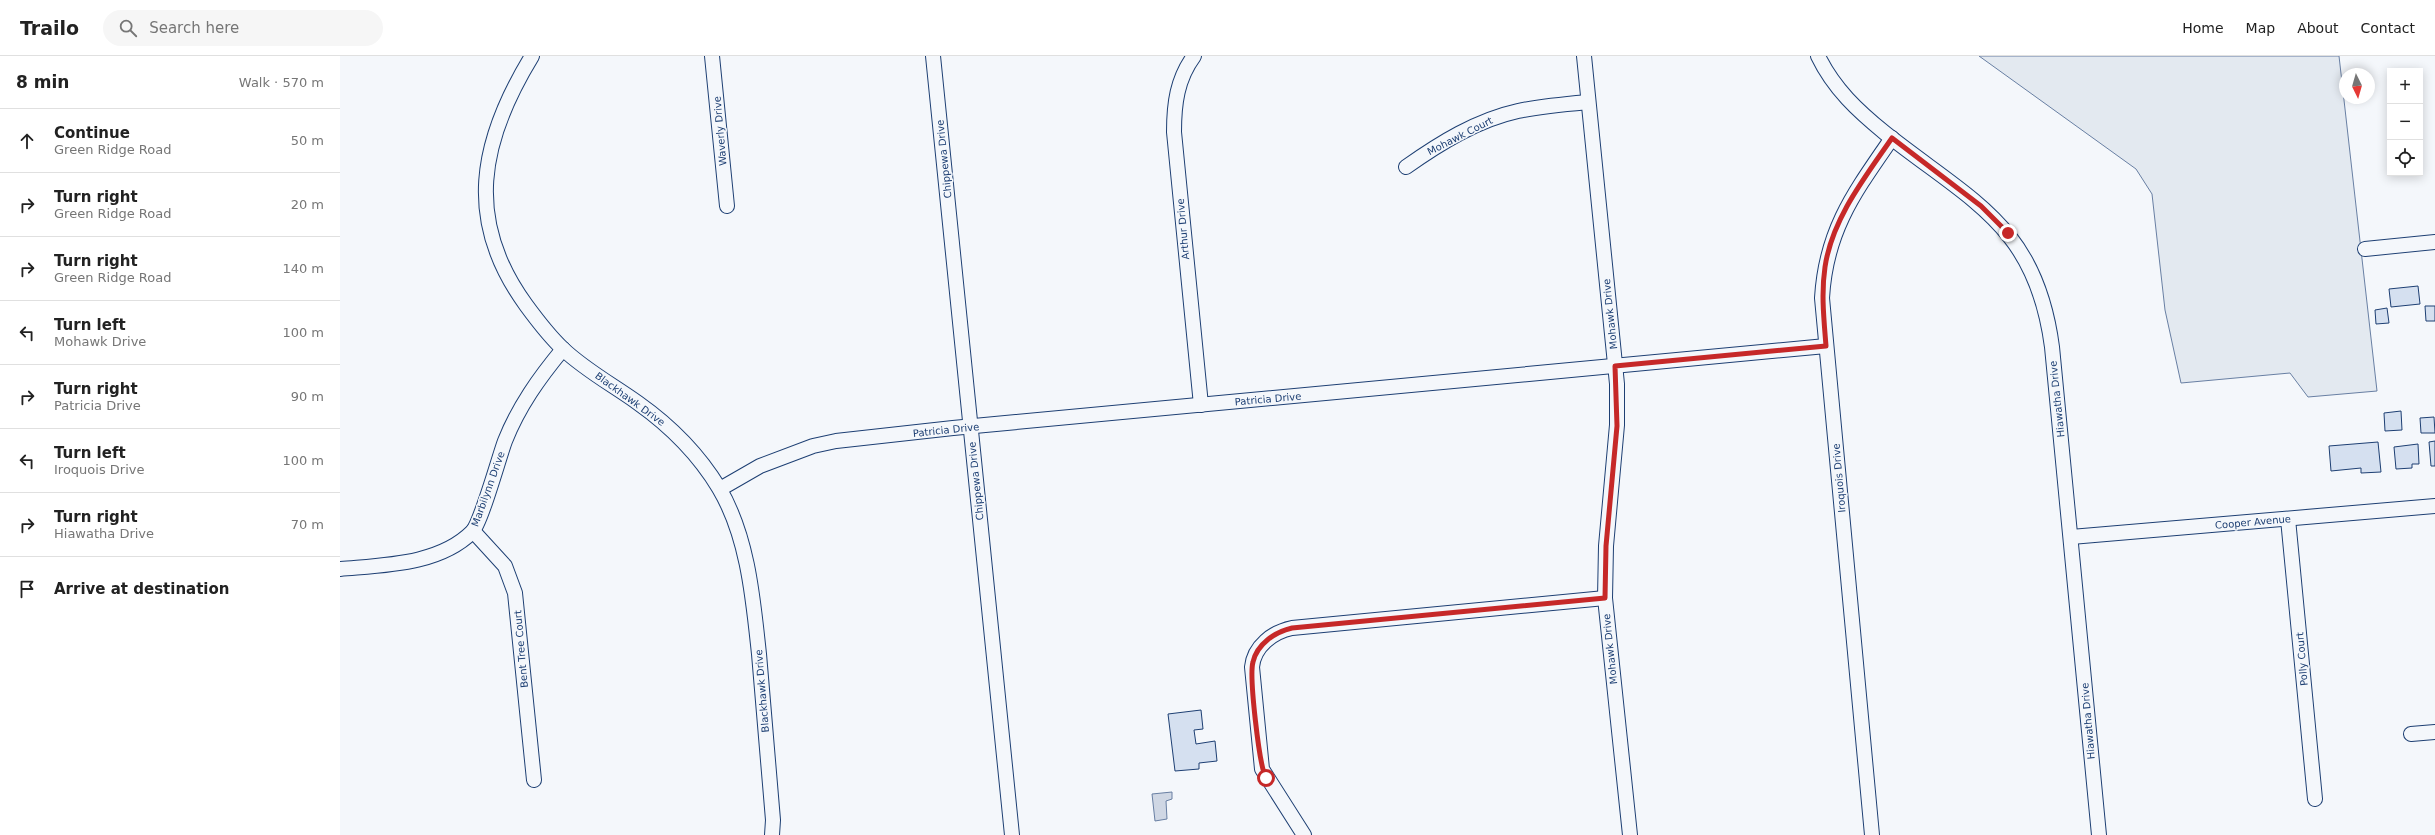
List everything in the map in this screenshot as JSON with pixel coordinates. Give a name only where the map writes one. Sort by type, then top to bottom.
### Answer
[{"type":"street","name":"Blackhawk Drive","points":[[532,56],[516,83],[499,120],[486,169],[486,198],[489,223],[498,256],[512,285],[535,317],[563,349],[662,422],[694,455],[720,489],[742,546],[750,579],[762,688],[773,820],[772,835]]},
{"type":"street","name":"Waverly Drive","points":[[712,56],[727,206]]},
{"type":"street","name":"Chippewa Drive","points":[[933,56],[1012,835]]},
{"type":"street","name":"Arthur Drive","points":[[1194,56],[1180,82],[1175,105],[1174,132],[1201,406]]},
{"type":"street","name":"Mohawk Drive","points":[[1584,56],[1615,366],[1617,426],[1606,546],[1605,598],[1630,835]]},
{"type":"street","name":"Hiawatha Drive","points":[[1818,56],[1830,78],[1843,95],[1892,138],[1989,212],[2017,244],[2032,272],[2044,302],[2049,324],[2071,537],[2099,835]]},
{"type":"street","name":"Mohawk Court","points":[[1406,167],[1447,140],[1499,116],[1534,108],[1588,102]]},
{"type":"street","name":"Iroquois Drive","points":[[1872,835],[1822,298],[1825,266],[1833,237],[1854,195],[1892,138]]},
{"type":"street","points":[[2365,249],[2435,242]]},
{"type":"street","name":"Patricia Drive","points":[[720,489],[760,466],[814,446],[836,442],[971,427],[1826,346]]},
{"type":"street","name":"Marbilynn Drive","points":[[340,569],[422,559],[449,548],[473,531],[506,440],[521,406],[540,376],[563,349]]},
{"type":"street","name":"Cooper Avenue","points":[[2071,537],[2435,506]]},
{"type":"street","name":"Polly Court","points":[[2288,519],[2315,799]]},
{"type":"street","name":"Bent Tree Court","points":[[473,531],[505,566],[515,593],[534,780]]},
{"type":"street","points":[[1304,835],[1266,778],[1260,763],[1252,667],[1257,652],[1269,638],[1292,628],[1605,598]]},
{"type":"street","points":[[2411,734],[2435,732]]},
{"type":"shaded area","points":[[1979,56],[2339,56],[2340,68],[2339,68],[2339,104],[2344,104],[2377,391],[2308,397],[2290,373],[2181,383],[2165,310],[2152,194],[2136,169]]},
{"type":"shaded area","points":[[1172,792],[1172,799],[1166,801],[1167,819],[1155,821],[1152,794]]},
{"type":"building","points":[[2418,286],[2420,304],[2391,307],[2389,289]]},
{"type":"building","points":[[2425,306],[2435,306],[2435,321],[2426,321]]},
{"type":"building","points":[[2387,308],[2389,323],[2376,324],[2375,310]]},
{"type":"building","points":[[2401,411],[2402,430],[2385,431],[2384,413]]},
{"type":"building","points":[[2434,417],[2435,433],[2421,433],[2420,418]]},
{"type":"building","points":[[2435,441],[2435,466],[2431,466],[2429,442]]},
{"type":"building","points":[[2378,442],[2381,472],[2361,473],[2361,468],[2331,471],[2329,446]]},
{"type":"building","points":[[2418,444],[2419,464],[2412,464],[2412,468],[2396,469],[2394,447]]},
{"type":"building","points":[[1201,710],[1203,729],[1194,730],[1196,744],[1215,741],[1217,761],[1199,763],[1199,769],[1175,771],[1168,714]]},
{"type":"route","points":[[1266,778],[1260,763],[1252,667],[1259,649],[1269,638],[1280,631],[1292,628],[1605,598],[1604,578],[1606,546],[1612,500],[1613,459],[1618,403],[1615,366],[1826,346],[1822,298],[1825,266],[1833,237],[1860,184],[1892,138],[1989,212],[2008,233]]}]
